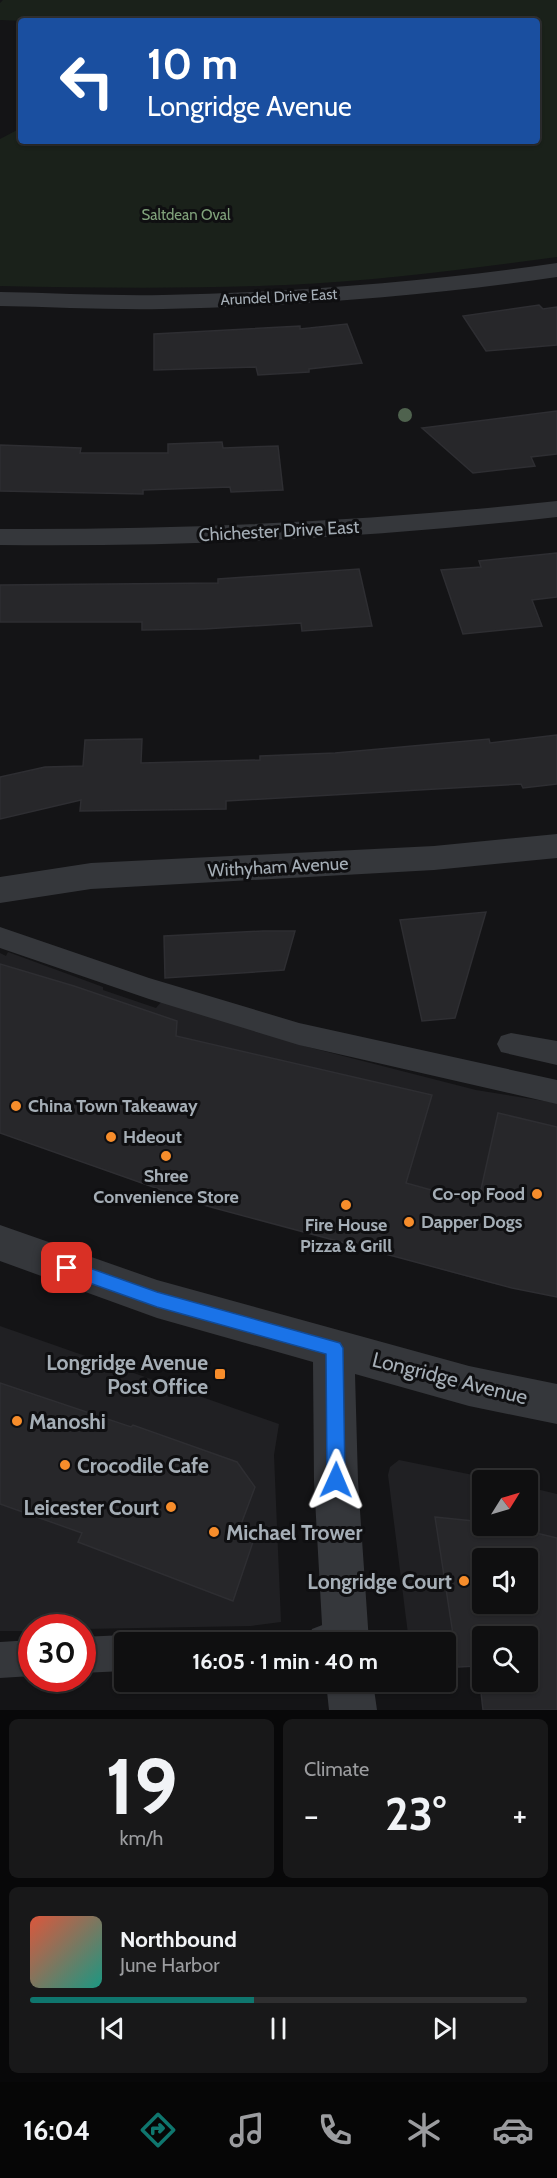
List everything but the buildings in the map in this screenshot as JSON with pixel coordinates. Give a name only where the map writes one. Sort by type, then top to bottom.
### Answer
[{"type":"street","name":"Arundel Drive East","points":[[0,299],[161,302],[253,299],[344,294],[494,280],[557,270]]},
{"type":"street","name":"Chichester Drive East","points":[[0,537],[110,537],[291,532],[383,526],[557,508]]},
{"type":"street","name":"Withyham Avenue","points":[[0,890],[91,876],[227,871],[434,858],[557,846]]},
{"type":"street","name":"Longridge Avenue","points":[[0,1244],[157,1299],[469,1386],[557,1404]]},
{"type":"street","points":[[334,1348],[341,1632]]},
{"type":"street","points":[[350,1692],[353,1710]]},
{"type":"lane","points":[[0,938],[123,982],[297,1033],[374,1053],[557,1092]]},
{"type":"lane","points":[[511,1044],[557,1053]]},
{"type":"lane","points":[[96,1654],[114,1653]]},
{"type":"lane","points":[[0,1660],[18,1659]]},
{"type":"shaded area","points":[[8,952],[103,987],[103,990],[156,1008],[162,1001],[308,1047],[476,1090],[557,1103],[557,1297],[490,1283],[180,1197],[0,1133],[0,953],[6,956]]},
{"type":"shaded area","points":[[0,1326],[279,1424],[274,1455],[281,1622],[251,1626],[96,1629],[96,1614],[18,1614],[18,1631],[0,1631]]},
{"type":"shaded area","points":[[399,1460],[472,1475],[472,1536],[538,1536],[538,1489],[557,1494],[557,1663],[538,1645],[538,1626],[472,1626],[472,1667],[456,1667],[456,1632],[408,1632],[388,1475],[390,1467]]},
{"type":"green space","name":"Saltdean Oval","points":[[3,0],[557,0],[557,257],[388,278],[286,285],[143,288],[0,286],[0,139],[18,130],[18,144],[540,144],[540,18],[18,18],[18,21],[0,20],[0,3]]},
{"type":"place","name":"China Town Takeaway","points":[[16,1106]]},
{"type":"place","name":"Hdeout","points":[[111,1137]]},
{"type":"place","name":"Shree Convenience Store","points":[[166,1156]]},
{"type":"place","name":"Co-op Food","points":[[537,1194]]},
{"type":"place","name":"Fire House Pizza & Grill","points":[[346,1205]]},
{"type":"place","name":"Dapper Dogs","points":[[409,1222]]},
{"type":"place","name":"Longridge Avenue Post Office","points":[[220,1374]]},
{"type":"place","name":"Manoshi","points":[[17,1421]]},
{"type":"place","name":"Crocodile Cafe","points":[[65,1465]]},
{"type":"place","name":"Leicester Court","points":[[171,1507]]},
{"type":"place","name":"Michael Trower","points":[[214,1532]]},
{"type":"place","name":"Longridge Court","points":[[464,1581]]},
{"type":"route","points":[[67,1268],[157,1299],[334,1348],[336,1480]]}]
